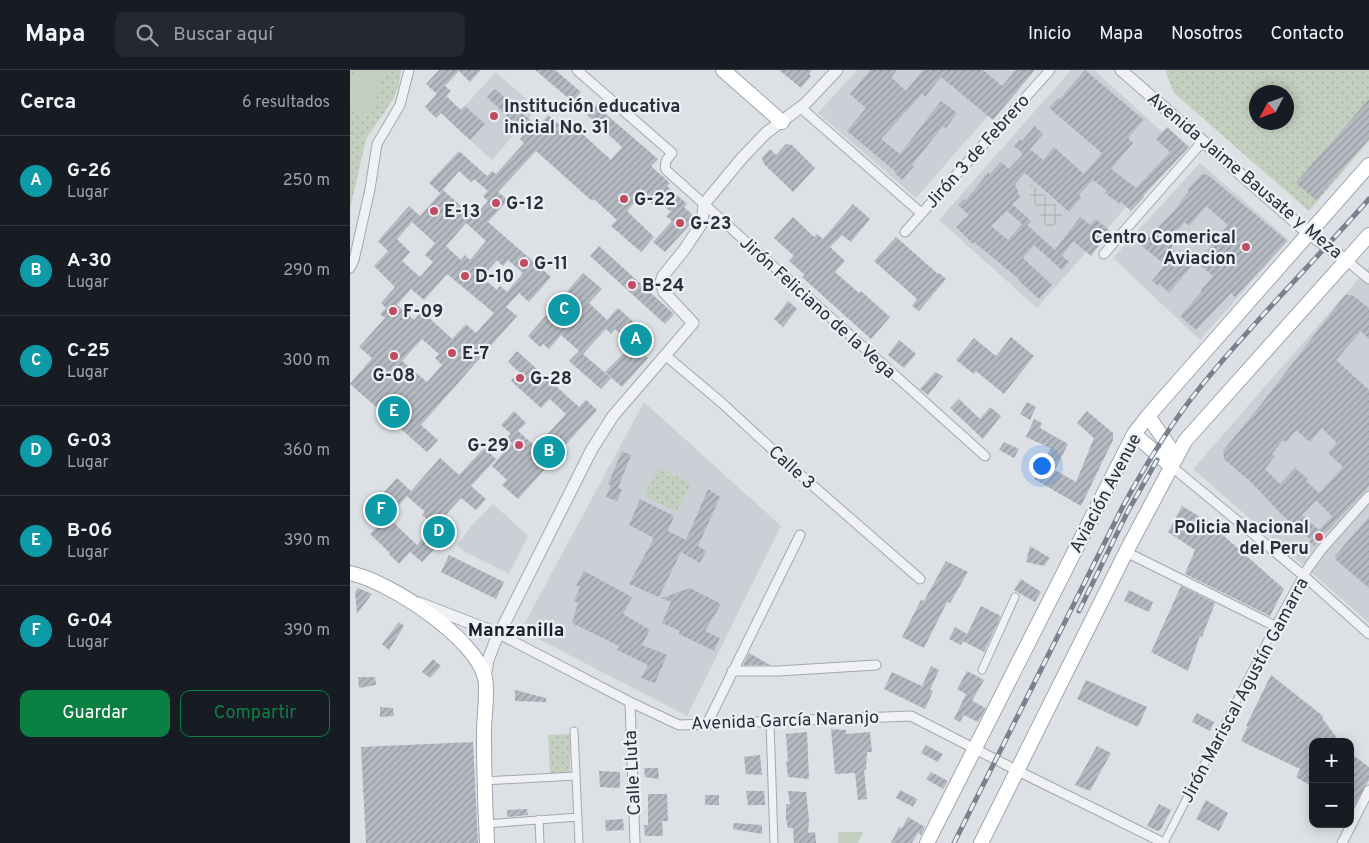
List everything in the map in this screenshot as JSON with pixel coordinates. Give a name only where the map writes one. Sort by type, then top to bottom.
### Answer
[{"type":"main road","points":[[723,70],[782,122]]},
{"type":"main road","name":"Aviación Avenue","points":[[927,843],[1134,434],[1369,165]]},
{"type":"main road","points":[[981,843],[1126,552],[1185,442],[1369,235]]},
{"type":"main road","points":[[1148,416],[1170,448],[1171,466]]},
{"type":"main road","points":[[1134,434],[1171,466]]},
{"type":"main road","name":"Avenida García Naranjo","points":[[350,573],[364,577],[407,598]]},
{"type":"main road","points":[[407,598],[463,644],[475,658],[485,678],[484,781],[487,843]]},
{"type":"street","points":[[350,268],[354,260],[370,189],[377,144],[400,105],[409,70]]},
{"type":"street","name":"Jirón Feliciano de la Vega","points":[[577,70],[672,153],[664,165],[666,170],[985,456]]},
{"type":"street","points":[[485,678],[488,660],[499,634],[592,449],[612,416],[693,323],[664,292],[661,282],[663,276],[684,250],[702,223],[704,204],[742,158],[766,133],[801,108],[837,70]]},
{"type":"street","name":"Jirón 3 de Febrero","points":[[904,232],[1050,70]]},
{"type":"street","name":"Avenida Jaime Bausate y Meza","points":[[1121,70],[1309,234],[1369,279]]},
{"type":"street","points":[[801,108],[921,213]]},
{"type":"street","points":[[1104,254],[1203,141]]},
{"type":"street","name":"Calle 3","points":[[665,355],[722,403],[788,464],[920,579]]},
{"type":"street","points":[[1171,466],[1303,575],[1369,634]]},
{"type":"street","name":"Jirón Mariscal Agustín Gamarra","points":[[1164,843],[1303,575],[1321,550],[1369,496]]},
{"type":"street","points":[[707,724],[800,535]]},
{"type":"street","points":[[1126,552],[1275,626]]},
{"type":"street","points":[[982,670],[1015,597]]},
{"type":"street","name":"Avenida García Naranjo","points":[[407,598],[499,634],[630,702],[679,725],[910,716],[1164,843]]},
{"type":"street","points":[[732,671],[778,671],[876,665]]},
{"type":"street","name":"Calle Lluta","points":[[630,702],[635,843]]},
{"type":"street","points":[[770,722],[774,843]]},
{"type":"street","points":[[574,731],[579,843]]},
{"type":"street","points":[[484,781],[575,776]]},
{"type":"street","points":[[1342,843],[1369,790]]},
{"type":"street","points":[[486,824],[578,817]]},
{"type":"street","points":[[539,820],[540,843]]},
{"type":"shaded area","points":[[857,70],[1028,70],[916,198],[818,113]]},
{"type":"shaded area","points":[[1071,70],[1094,70],[1179,147],[1037,308],[939,220]]},
{"type":"shaded area","name":"Institución educativa inicial No. 31","points":[[496,72],[537,109],[492,160],[450,122]]},
{"type":"shaded area","points":[[1200,163],[1289,240],[1200,340],[1113,258]]},
{"type":"shaded area","points":[[1031,184],[1065,212],[1049,232],[1027,189]]},
{"type":"shaded area","points":[[1369,267],[1369,623],[1193,469]]},
{"type":"shaded area","points":[[644,402],[781,526],[687,716],[521,630]]},
{"type":"shaded area","points":[[493,504],[528,536],[509,574],[465,552],[457,545],[472,525]]},
{"type":"green space","points":[[350,70],[401,70],[394,98],[366,139],[350,209]]},
{"type":"green space","points":[[354,70],[385,70],[371,116],[350,110],[350,84]]},
{"type":"green space","points":[[1165,70],[1369,70],[1369,141],[1309,211],[1174,93]]},
{"type":"green space","points":[[659,467],[691,484],[676,512],[644,495]]},
{"type":"green space","points":[[570,734],[570,772],[550,774],[548,735]]},
{"type":"green space","points":[[838,832],[863,832],[858,843],[838,843]]},
{"type":"building","points":[[439,70],[481,70],[470,82],[459,71],[445,86],[451,91],[446,96],[461,110],[465,106],[485,124],[470,140],[441,113],[436,118],[425,107],[437,94],[426,84]]},
{"type":"building","points":[[535,70],[555,70],[581,92],[573,102]]},
{"type":"building","points":[[779,70],[812,70],[809,74],[811,76],[801,88]]},
{"type":"building","points":[[870,70],[897,70],[891,77],[906,91],[923,70],[983,70],[1002,86],[1016,70],[1035,70],[993,120],[941,77],[925,97],[922,94],[881,139],[900,154],[941,101],[957,113],[946,128],[943,126],[902,180],[896,172],[847,131],[866,108],[850,94]]},
{"type":"building","points":[[1085,70],[1144,120],[1128,138],[1133,143],[1111,169],[1136,188],[1170,152],[1156,139],[1167,127],[1189,147],[1131,211],[1121,202],[1120,204],[1105,193],[1107,191],[1093,180],[1079,195],[1081,198],[1069,212],[1025,173],[1015,184],[1020,197],[1012,204],[1031,221],[1027,225],[1055,250],[1080,217],[1090,225],[1096,219],[1110,231],[1091,256],[1073,241],[1062,256],[1069,262],[1062,270],[1034,245],[1023,258],[1052,285],[1039,299],[1019,279],[974,242],[973,244],[956,227],[969,215],[958,205],[964,199],[966,200],[988,173],[990,174],[1001,162],[1009,169],[1023,154],[1014,146],[1020,139],[1022,141],[1035,126],[1043,134],[1030,149],[1043,160],[1054,147],[1084,174],[1102,153],[1049,108],[1058,98],[1060,99]],"holes":[[[1007,211],[1022,224],[1008,240],[991,226]]]},
{"type":"building","points":[[495,89],[538,127],[548,115],[571,134],[576,128],[611,160],[622,147],[586,114],[594,104],[658,159],[651,166],[670,183],[667,186],[687,204],[684,207],[695,219],[665,252],[653,242],[672,221],[666,216],[671,212],[656,199],[652,204],[642,194],[627,211],[654,237],[641,252],[611,226],[617,220],[594,199],[592,201],[536,151],[498,192],[508,200],[488,222],[551,277],[529,302],[519,293],[506,307],[517,316],[421,425],[438,440],[427,452],[350,384],[372,358],[359,347],[385,318],[380,314],[386,308],[381,303],[395,287],[374,266],[388,251],[378,241],[409,206],[420,216],[443,190],[461,206],[463,204],[475,216],[488,201],[483,196],[488,191],[474,179],[471,182],[459,171],[440,193],[429,183],[459,151],[487,176],[492,171],[496,174],[524,143],[520,139],[525,133],[487,97]],"holes":[[[412,222],[435,243],[425,255],[433,262],[420,277],[402,261],[410,252],[397,239]],[[466,223],[486,241],[470,260],[465,255],[461,260],[446,246]],[[497,260],[503,266],[508,260],[523,273],[507,292],[500,286],[497,290],[482,277]],[[447,274],[494,313],[476,333],[466,324],[452,339],[422,311],[414,320],[397,305],[411,289],[424,300]],[[422,339],[439,354],[435,358],[442,365],[427,382],[402,361]]]},
{"type":"building","points":[[1369,99],[1369,139],[1316,200],[1296,183]]},
{"type":"building","points":[[786,144],[792,145],[815,168],[793,192],[764,164],[762,158],[770,149],[776,155]]},
{"type":"building","points":[[1202,174],[1208,175],[1287,241],[1235,297],[1231,293],[1196,330],[1180,316],[1213,276],[1197,262],[1228,225],[1206,206],[1189,226],[1185,222],[1168,241],[1173,246],[1171,248],[1192,266],[1169,293],[1160,284],[1158,286],[1152,281],[1165,265],[1141,245],[1173,212],[1189,191],[1187,190]]},
{"type":"building","points":[[853,204],[870,219],[851,242],[842,235],[830,247],[845,261],[835,272],[859,293],[861,291],[890,317],[871,339],[802,277],[805,275],[789,261],[794,256],[774,238],[793,217],[814,237],[817,234],[823,239]]},
{"type":"building","points":[[896,237],[946,279],[919,311],[912,306],[917,299],[874,261]]},
{"type":"building","name":"B-24","points":[[599,246],[674,314],[665,324],[590,256]]},
{"type":"building","points":[[583,273],[602,289],[589,303],[607,320],[618,308],[648,335],[637,348],[648,358],[622,387],[605,372],[632,345],[615,329],[611,334],[606,329],[583,354],[611,378],[601,389],[569,361],[579,351],[561,335],[549,349],[543,344],[540,347],[528,336]]},
{"type":"building","points":[[1345,295],[1352,295],[1369,308],[1369,339],[1361,331],[1336,360],[1369,390],[1369,486],[1314,546],[1309,542],[1311,540],[1282,515],[1252,483],[1224,459],[1223,451]],"holes":[[[1322,428],[1337,443],[1328,453],[1343,467],[1319,493],[1306,481],[1308,479],[1295,468],[1280,484],[1265,469],[1275,456],[1272,454],[1283,440],[1286,442],[1296,430],[1310,442]],[[1316,500],[1332,516],[1319,530],[1302,515]]]},
{"type":"building","points":[[788,301],[797,309],[783,327],[774,319]]},
{"type":"building","points":[[1011,337],[1034,356],[1004,394],[976,371],[974,374],[956,360],[974,338],[996,356]]},
{"type":"building","points":[[899,340],[916,354],[904,368],[888,355]]},
{"type":"building","points":[[517,351],[579,407],[586,400],[597,410],[562,449],[568,454],[561,463],[555,458],[518,499],[502,485],[507,480],[492,466],[512,443],[506,438],[511,434],[501,425],[514,411],[526,423],[518,431],[536,447],[566,414],[550,399],[541,408],[511,381],[519,372],[508,362]]},
{"type":"building","points":[[935,372],[943,376],[928,395],[920,389]]},
{"type":"building","points":[[959,399],[980,419],[990,407],[1001,416],[983,439],[950,408]]},
{"type":"building","points":[[1027,402],[1036,407],[1030,420],[1020,414]]},
{"type":"building","points":[[1087,411],[1113,433],[1113,440],[1081,506],[1034,479],[1051,448],[1026,437],[1034,419],[1042,423],[1040,428],[1068,444],[1055,470],[1076,482],[1094,438],[1077,423]]},
{"type":"building","points":[[1004,442],[1019,449],[1014,458],[999,450]]},
{"type":"building","points":[[484,448],[496,459],[471,486],[486,499],[476,510],[461,498],[443,518],[454,528],[422,562],[410,552],[399,564],[370,534],[378,526],[364,514],[397,478],[411,491],[440,458],[459,475]],"holes":[[[407,496],[425,512],[422,515],[430,522],[427,525],[431,529],[417,545],[388,517]]]},
{"type":"building","points":[[622,451],[631,455],[618,488],[622,490],[617,501],[606,497],[611,485],[608,484]]},
{"type":"building","points":[[708,489],[720,497],[698,546],[706,551],[700,563],[681,552],[659,597],[629,584],[654,538],[629,525],[640,499],[674,516],[668,531],[686,540]]},
{"type":"building","points":[[1182,506],[1207,521],[1284,589],[1270,616],[1185,574],[1195,550],[1168,532]]},
{"type":"building","points":[[1369,517],[1369,588],[1336,560],[1335,556]]},
{"type":"building","points":[[1030,546],[1050,558],[1044,566],[1026,562]]},
{"type":"building","points":[[449,555],[504,582],[496,599],[441,572]]},
{"type":"building","points":[[946,561],[968,572],[950,603],[947,602],[924,648],[902,637],[921,600],[924,601]]},
{"type":"building","points":[[584,571],[632,597],[623,614],[650,630],[642,645],[667,655],[655,683],[641,678],[648,665],[617,650],[619,646],[572,623],[578,603],[574,601],[580,587],[576,585]]},
{"type":"building","points":[[1021,579],[1041,592],[1035,602],[1014,590]]},
{"type":"building","points":[[1181,586],[1215,603],[1202,637],[1200,636],[1188,671],[1151,652]]},
{"type":"building","points":[[358,588],[372,594],[357,614],[355,592]]},
{"type":"building","points":[[690,588],[721,604],[705,631],[720,638],[714,651],[679,634],[680,631],[662,623],[671,602],[661,598]]},
{"type":"building","points":[[1129,590],[1153,602],[1149,612],[1124,601]]},
{"type":"building","points":[[981,606],[1001,616],[984,652],[963,641],[961,645],[949,639],[955,627],[967,634]]},
{"type":"building","points":[[399,622],[404,626],[389,650],[382,644]]},
{"type":"building","points":[[749,653],[770,665],[743,665]]},
{"type":"building","points":[[433,659],[441,666],[430,678],[422,672]]},
{"type":"building","points":[[931,666],[939,670],[930,690],[933,691],[925,709],[884,689],[892,672],[922,686]]},
{"type":"building","points":[[967,671],[984,680],[972,701],[986,708],[978,722],[964,715],[960,722],[954,719],[966,694],[957,689]]},
{"type":"building","points":[[1271,675],[1323,716],[1322,718],[1337,738],[1309,738],[1309,785],[1296,777],[1300,769],[1241,741],[1248,726],[1246,726]]},
{"type":"building","points":[[358,677],[375,677],[376,685],[359,688]]},
{"type":"building","points":[[1086,680],[1147,707],[1138,727],[1077,699]]},
{"type":"building","points":[[515,690],[546,698],[546,702],[515,701]]},
{"type":"building","points":[[380,707],[393,708],[394,716],[380,717]]},
{"type":"building","points":[[1197,713],[1214,722],[1210,731],[1192,722]]},
{"type":"building","points":[[831,729],[846,730],[846,734],[870,732],[872,752],[867,752],[866,770],[864,770],[867,799],[858,800],[855,773],[835,774]]},
{"type":"building","points":[[807,732],[809,779],[788,777],[786,734]]},
{"type":"building","points":[[473,742],[478,843],[366,843],[361,747]]},
{"type":"building","points":[[926,745],[943,754],[938,762],[921,753]]},
{"type":"building","points":[[1097,746],[1111,753],[1090,791],[1075,785]]},
{"type":"building","points":[[760,755],[762,775],[746,774],[744,757]]},
{"type":"building","points":[[1354,756],[1369,767],[1369,780],[1354,806]]},
{"type":"building","points":[[644,768],[658,768],[659,779],[645,777]]},
{"type":"building","points":[[599,771],[620,772],[620,788],[600,787]]},
{"type":"building","points":[[931,772],[948,781],[943,789],[926,779]]},
{"type":"building","points":[[900,790],[917,799],[913,807],[896,798]]},
{"type":"building","points":[[746,791],[764,791],[765,805],[748,805]]},
{"type":"building","points":[[788,791],[806,792],[809,820],[808,833],[815,832],[816,843],[794,843],[793,828],[788,828],[786,819],[786,804],[790,804]]},
{"type":"building","points":[[648,794],[667,794],[668,821],[662,821],[663,836],[645,836],[644,825],[648,825]]},
{"type":"building","points":[[705,795],[719,795],[719,805],[705,805]]},
{"type":"building","points":[[1206,800],[1228,813],[1219,831],[1196,819]]},
{"type":"building","points":[[1159,804],[1171,810],[1158,831],[1147,826]]},
{"type":"building","points":[[527,809],[528,815],[507,817],[507,810]]},
{"type":"building","points":[[908,817],[925,827],[921,835],[918,833],[912,843],[891,843],[899,827],[902,828]]},
{"type":"building","points":[[623,819],[624,830],[606,831],[605,820]]},
{"type":"building","points":[[734,823],[762,825],[762,834],[733,829]]},
{"type":"railway","points":[[954,843],[1123,506],[1160,444],[1191,399],[1222,361],[1369,199]]},
{"type":"railway","points":[[1079,611],[1128,511],[1157,460]]},
{"type":"place","name":"Institución educativa inicial No. 31","points":[[494,116]]},
{"type":"place","name":"G-22","points":[[624,199]]},
{"type":"place","name":"G-12","points":[[496,203]]},
{"type":"place","name":"E-13","points":[[434,211]]},
{"type":"place","name":"G-23","points":[[680,223]]},
{"type":"place","name":"Centro Comerical Aviacion","points":[[1246,247]]},
{"type":"place","name":"G-11","points":[[524,263]]},
{"type":"place","name":"D-10","points":[[465,276]]},
{"type":"place","name":"B-24","points":[[632,285]]},
{"type":"place","name":"C-25","points":[[564,310]]},
{"type":"place","name":"F-09","points":[[393,311]]},
{"type":"place","name":"G-26","points":[[636,340]]},
{"type":"place","name":"E-7","points":[[452,353]]},
{"type":"place","name":"G-08","points":[[394,356]]},
{"type":"place","name":"G-28","points":[[520,378]]},
{"type":"place","name":"B-06","points":[[394,412]]},
{"type":"place","name":"G-29","points":[[519,445]]},
{"type":"place","name":"A-30","points":[[549,452]]},
{"type":"place","name":"G-04","points":[[381,510]]},
{"type":"place","name":"G-03","points":[[439,532]]},
{"type":"place","name":"Policia Nacional del Peru","points":[[1319,537]]},
{"type":"district","name":"Manzanilla","points":[[516,629]]}]
